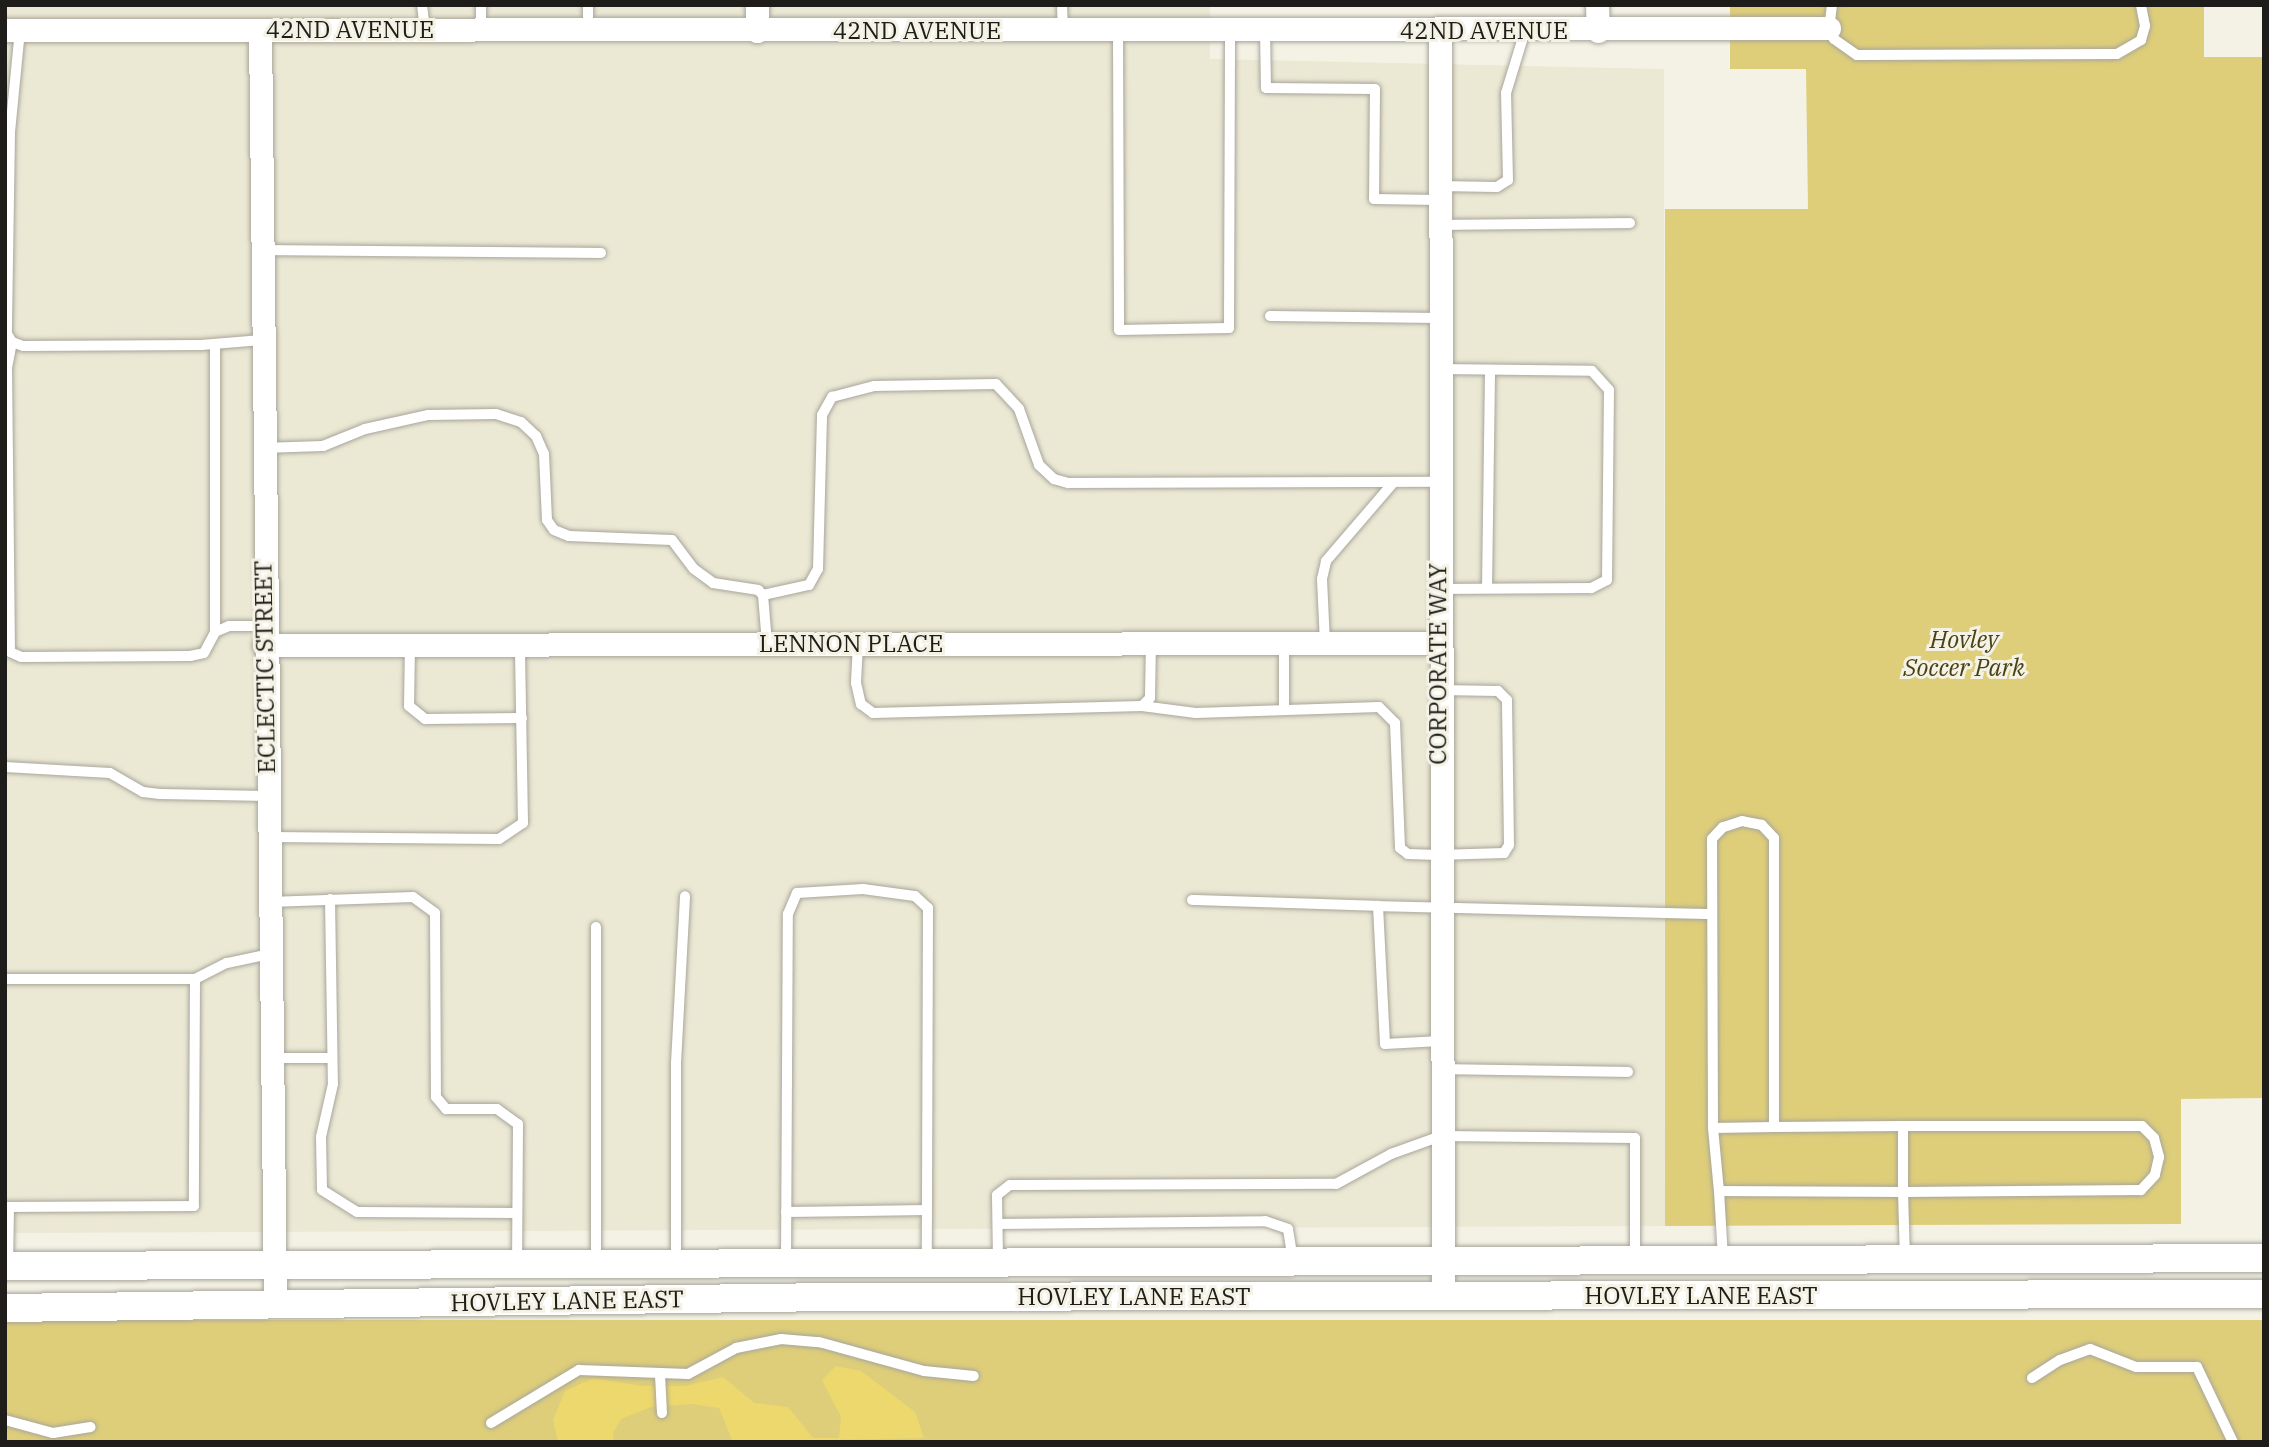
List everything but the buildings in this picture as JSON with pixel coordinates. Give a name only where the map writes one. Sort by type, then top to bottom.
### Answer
[{"type":"street","points":[[757,5],[757,31]]},
{"type":"street","points":[[1597,5],[1598,31]]},
{"type":"street","name":"42ND AVENUE","points":[[13,30],[1598,31],[1829,28]]},
{"type":"street","name":"ECLECTIC STREET","points":[[260,30],[264,636],[275,1303]]},
{"type":"street","name":"CORPORATE WAY","points":[[1440,31],[1438,910],[1443,1297]]},
{"type":"street","name":"LENNON PLACE","points":[[264,636],[410,645],[1438,643]]},
{"type":"street","name":"HOVLEY LANE EAST","points":[[7,1266],[275,1268],[2264,1258]]},
{"type":"street","points":[[1756,1296],[1856,1286],[1884,1277],[1905,1259]]},
{"type":"street","points":[[852,1297],[980,1280],[991,1276],[998,1264]]},
{"type":"street","points":[[398,1303],[493,1284],[514,1275],[517,1267]]},
{"type":"street","name":"HOVLEY LANE EAST","points":[[5,1308],[852,1297],[2264,1294]]},
{"type":"lane","points":[[422,5],[425,30]]},
{"type":"lane","points":[[481,5],[481,30]]},
{"type":"lane","points":[[588,5],[588,30]]},
{"type":"lane","points":[[1062,5],[1063,31]]},
{"type":"lane","points":[[1832,5],[1829,28],[1843,50],[1857,55],[2117,54],[2141,40],[2145,26],[2141,5]]},
{"type":"lane","points":[[13,30],[7,334],[12,342],[23,346],[215,344],[262,340]]},
{"type":"lane","points":[[1118,31],[1118,330],[1229,328],[1230,31]]},
{"type":"lane","points":[[1265,31],[1266,88],[1375,89],[1374,199],[1497,187],[1508,180],[1506,93],[1525,31]]},
{"type":"lane","points":[[1439,225],[1630,223]]},
{"type":"lane","points":[[262,250],[601,253]]},
{"type":"lane","points":[[1270,316],[1439,318]]},
{"type":"lane","points":[[12,342],[7,367],[10,652],[21,657],[190,656],[212,645],[215,632],[215,344]]},
{"type":"lane","points":[[1438,589],[1591,588],[1607,580],[1609,390],[1592,371],[1439,369]]},
{"type":"lane","points":[[1487,588],[1490,371]]},
{"type":"lane","points":[[763,595],[809,585],[818,569],[822,415],[832,397],[874,386],[967,381],[996,384],[1019,409],[1039,465],[1055,479],[1068,483],[1438,482]]},
{"type":"lane","points":[[263,448],[323,446],[365,429],[428,415],[496,414],[521,422],[536,436],[544,454],[547,520],[554,530],[569,536],[672,540],[694,569],[713,583],[758,590],[763,595],[767,644]]},
{"type":"lane","points":[[1325,643],[1322,579],[1326,561],[1394,482]]},
{"type":"lane","points":[[215,632],[229,626],[264,636]]},
{"type":"lane","points":[[1142,706],[1150,698],[1151,643]]},
{"type":"lane","points":[[1283,643],[1284,710]]},
{"type":"lane","points":[[858,644],[856,683],[861,704],[873,713],[1142,706],[1196,713],[1378,707],[1388,712],[1397,740],[1400,848],[1408,854],[1504,853],[1509,845],[1507,700],[1498,691],[1438,690]]},
{"type":"lane","points":[[410,645],[409,706],[425,719],[522,718]]},
{"type":"lane","points":[[268,836],[499,839],[523,823],[520,645]]},
{"type":"lane","points":[[5,767],[110,773],[143,792],[160,794],[267,796]]},
{"type":"lane","points":[[1724,1260],[1713,1128],[1712,839],[1723,827],[1742,821],[1762,825],[1774,838],[1774,1127]]},
{"type":"lane","points":[[786,1265],[788,914],[797,893],[863,889],[915,896],[928,908],[927,1264]]},
{"type":"lane","points":[[676,1266],[676,1063],[685,896]]},
{"type":"lane","points":[[269,902],[413,897],[435,913],[436,1097],[446,1109],[497,1109],[518,1124],[517,1267]]},
{"type":"lane","points":[[330,899],[333,1084],[321,1137],[322,1190],[357,1212],[517,1213]]},
{"type":"lane","points":[[1192,900],[1438,910],[1712,914]]},
{"type":"lane","points":[[1378,906],[1385,1044],[1440,1041]]},
{"type":"lane","points":[[596,928],[596,1266]]},
{"type":"lane","points":[[5,979],[195,979],[228,962],[270,954]]},
{"type":"lane","points":[[7,1266],[7,1207],[194,1206],[195,979]]},
{"type":"lane","points":[[272,1058],[332,1058]]},
{"type":"lane","points":[[1441,1069],[1628,1072]]},
{"type":"lane","points":[[1903,1126],[1905,1259]]},
{"type":"lane","points":[[1713,1128],[2142,1126],[2154,1138],[2159,1157],[2155,1175],[2141,1190],[1718,1191]]},
{"type":"lane","points":[[998,1264],[997,1195],[1010,1185],[1336,1184],[1391,1154],[1441,1136],[1635,1138],[1635,1261]]},
{"type":"lane","points":[[786,1212],[927,1210]]},
{"type":"lane","points":[[998,1224],[1265,1221],[1287,1229],[1294,1262]]},
{"type":"lane","points":[[491,1423],[579,1370],[688,1374],[736,1348],[781,1339],[820,1342],[924,1371],[974,1376]]},
{"type":"lane","points":[[2032,1378],[2060,1360],[2090,1349],[2136,1367],[2197,1367],[2233,1442]]},
{"type":"lane","points":[[660,1375],[662,1413]]},
{"type":"lane","points":[[5,1420],[53,1433],[91,1427]]},
{"type":"shaded area","points":[[5,5],[1210,5],[1210,59],[1664,69],[1665,1226],[5,1233]]},
{"type":"shaded area","points":[[836,1366],[861,1371],[915,1412],[924,1438],[733,1442],[719,1408],[692,1404],[651,1407],[621,1419],[613,1433],[614,1442],[558,1442],[553,1420],[565,1391],[593,1378],[642,1386],[685,1386],[723,1377],[754,1403],[788,1407],[813,1438],[839,1438],[841,1417],[822,1380]]},
{"type":"green space","name":"Hovley Soccer Park","points":[[1730,5],[2204,5],[2204,57],[2264,57],[2264,1098],[2181,1099],[2181,1224],[1665,1226],[1665,209],[1808,209],[1806,69],[1730,69]]},
{"type":"green space","points":[[5,1320],[2264,1320],[2264,1442],[5,1442]]}]
